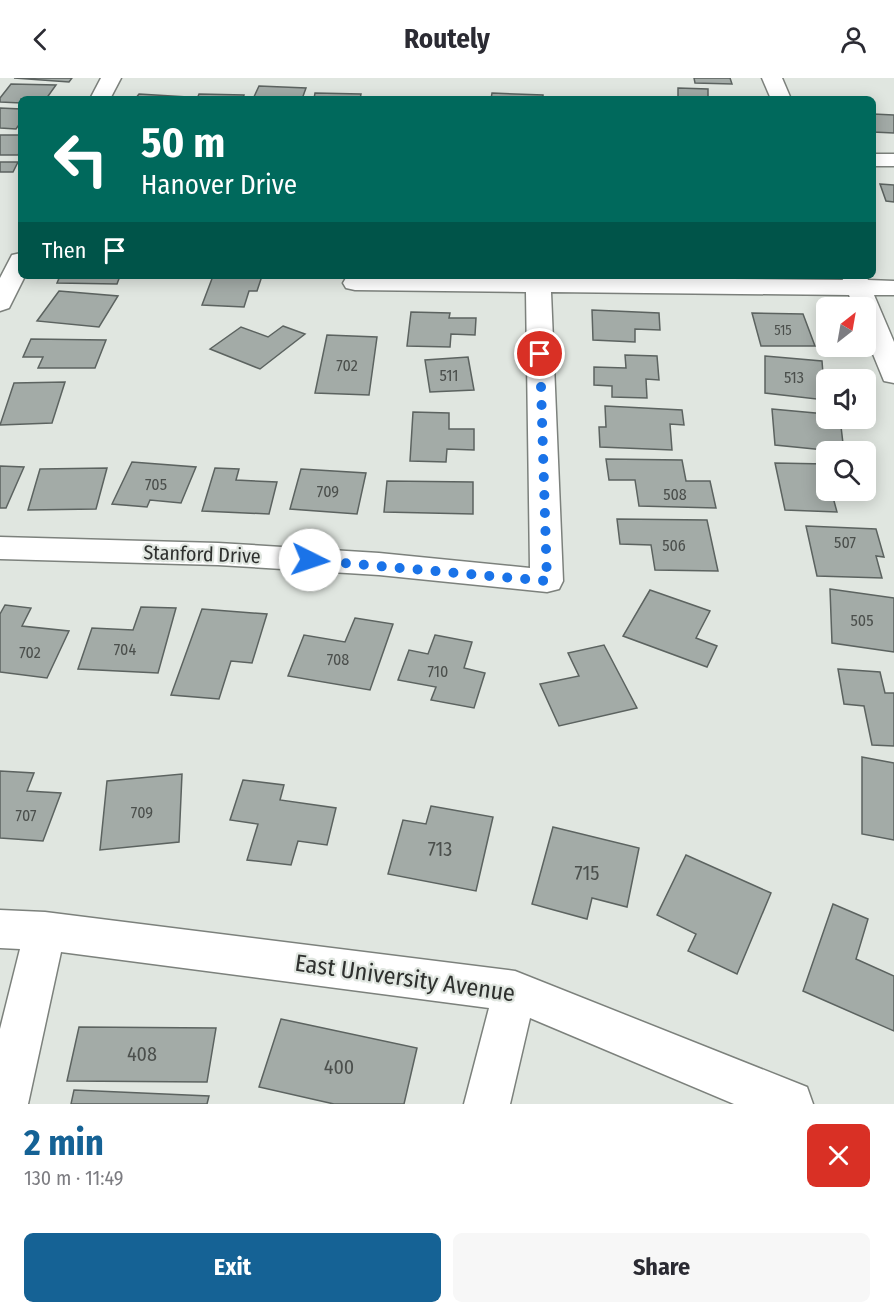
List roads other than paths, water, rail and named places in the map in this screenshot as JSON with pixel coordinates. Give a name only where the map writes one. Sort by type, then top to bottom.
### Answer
[{"type":"street","points":[[102,96],[111,78]]},
{"type":"street","points":[[772,78],[780,96]]},
{"type":"street","points":[[876,160],[894,160]]},
{"type":"street","points":[[0,303],[18,266]]},
{"type":"street","name":"Stanford Drive","points":[[0,548],[218,554],[379,564],[547,581],[538,281]]},
{"type":"street","points":[[857,282],[894,375]]},
{"type":"street","points":[[355,283],[857,282],[894,288]]},
{"type":"street","name":"East University Avenue","points":[[0,929],[45,931],[515,991],[790,1104]]},
{"type":"street","points":[[4,1104],[45,931]]},
{"type":"street","points":[[487,1104],[515,991]]}]
